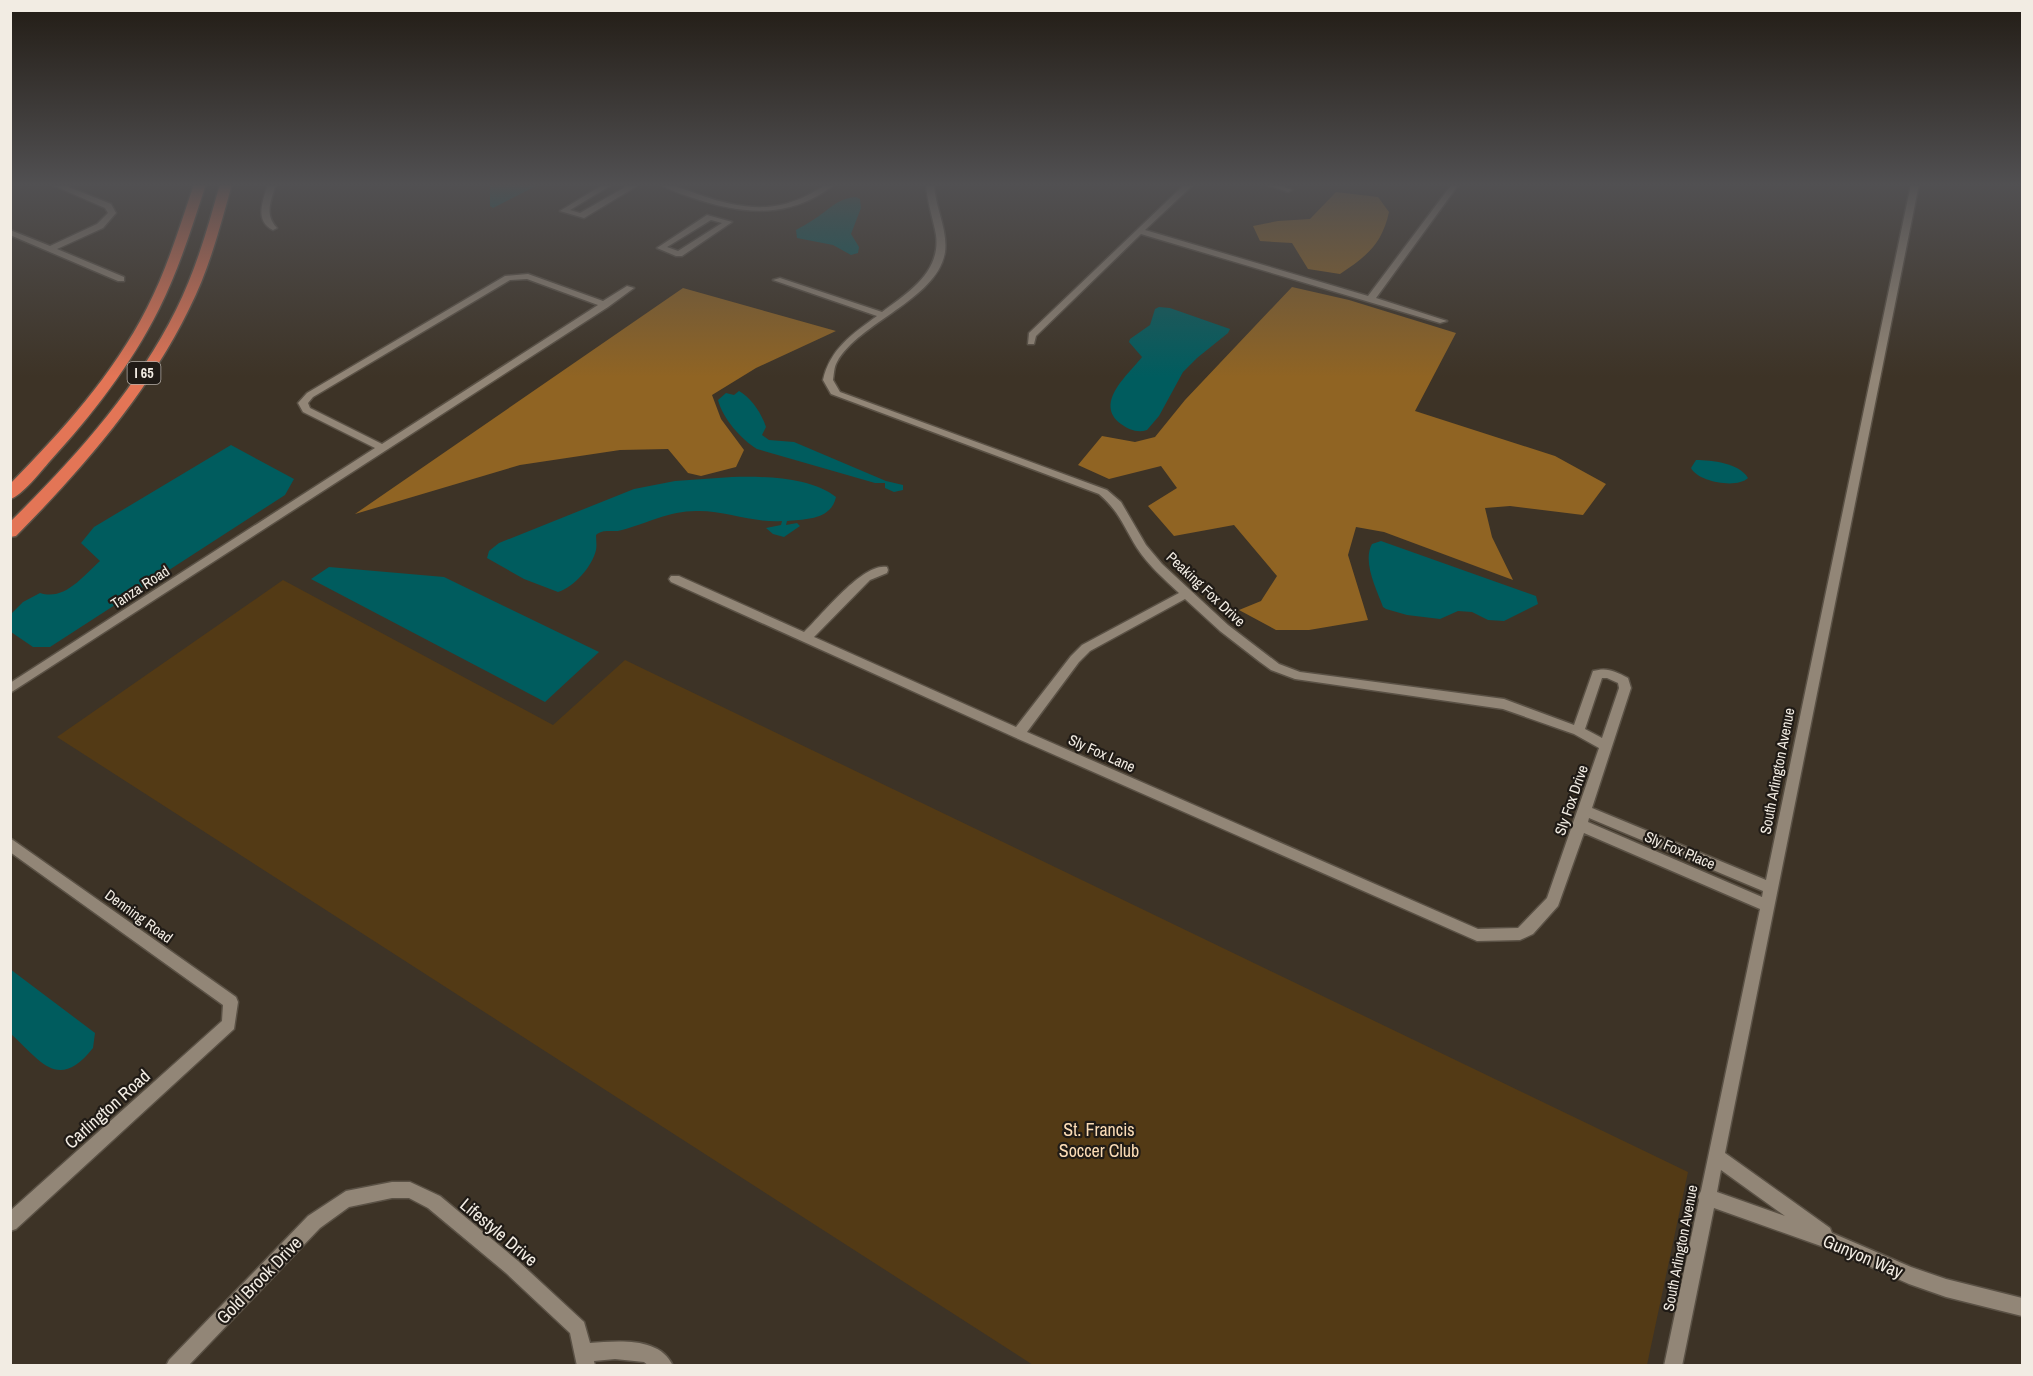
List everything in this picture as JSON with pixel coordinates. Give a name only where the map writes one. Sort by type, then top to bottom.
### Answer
[{"type":"highway","name":"I 65","points":[[10,494],[78,420],[133,345],[152,312],[177,248]]},
{"type":"highway","name":"I 65","points":[[10,532],[75,462],[136,385],[163,345],[196,279],[206,248]]},
{"type":"street","points":[[662,248],[679,254],[688,248]]},
{"type":"street","points":[[777,280],[883,315],[926,280],[939,260],[941,248]]},
{"type":"street","points":[[1031,342],[1032,335],[1122,248]]},
{"type":"street","points":[[1197,248],[1443,321]]},
{"type":"street","points":[[1370,300],[1408,248]]},
{"type":"street","name":"South Arlington Avenue","points":[[1673,1365],[1903,248]]},
{"type":"street","points":[[50,249],[121,279]]},
{"type":"street","points":[[382,447],[306,410],[303,404],[310,395],[508,278],[528,276],[605,304]]},
{"type":"street","name":"Tanza Road","points":[[10,688],[630,288]]},
{"type":"street","name":"Peaking Fox Drive","points":[[883,315],[844,347],[830,363],[827,373],[828,380],[836,394],[1102,492],[1118,504],[1142,547],[1158,567],[1224,628],[1275,667],[1299,676],[1504,704],[1578,730],[1606,746]]},
{"type":"street","points":[[806,638],[866,577],[883,570]]},
{"type":"street","name":"Sly Fox Lane","points":[[675,579],[1018,734],[1477,935],[1520,934]]},
{"type":"street","points":[[1018,734],[1086,648],[1187,593]]},
{"type":"street","name":"Sly Fox Drive","points":[[1520,934],[1528,929],[1553,902],[1606,746],[1624,688],[1624,681],[1609,673],[1596,674],[1578,730]]},
{"type":"street","name":"Sly Fox Place","points":[[1585,811],[1770,888]]},
{"type":"street","name":"Sly Fox Place","points":[[1580,825],[1767,906]]},
{"type":"street","name":"Denning Road","points":[[10,844],[231,1002],[229,1024]]},
{"type":"street","name":"Carlington Road","points":[[11,1222],[229,1024]]},
{"type":"street","points":[[1715,1156],[1837,1243]]},
{"type":"street","name":"Lifestyle Drive","points":[[346,1198],[392,1190],[410,1190],[434,1203],[512,1267],[578,1328],[585,1359]]},
{"type":"street","name":"Gunyon Way","points":[[1706,1197],[1837,1243],[1909,1275],[1946,1288],[2022,1307]]},
{"type":"street","name":"Gold Brook Drive","points":[[175,1365],[314,1222],[346,1198]]},
{"type":"street","points":[[585,1359],[615,1350],[647,1353],[664,1365]]},
{"type":"green space","name":"St. Francis Soccer Club","points":[[283,580],[553,725],[625,660],[1688,1172],[1647,1365],[1033,1365],[57,737]]},
{"type":"shaded area","points":[[1295,248],[1372,248],[1340,274],[1308,269]]},
{"type":"shaded area","points":[[1292,287],[1349,300],[1456,333],[1415,411],[1555,456],[1606,484],[1583,515],[1510,506],[1485,508],[1492,537],[1513,580],[1384,532],[1356,527],[1348,555],[1368,620],[1309,630],[1276,630],[1239,610],[1261,601],[1277,576],[1234,525],[1174,536],[1148,506],[1177,488],[1161,466],[1109,479],[1078,465],[1102,436],[1135,442],[1155,437],[1185,400]]},
{"type":"shaded area","points":[[683,288],[836,331],[756,368],[712,395],[721,419],[744,450],[736,467],[701,476],[688,473],[668,449],[620,450],[520,465],[355,514]]},
{"type":"water","points":[[839,248],[859,248],[858,253],[851,255]]},
{"type":"water","points":[[1170,308],[1230,329],[1183,372],[1159,416],[1147,430],[1134,430],[1121,424],[1113,416],[1112,398],[1122,380],[1142,357],[1129,342],[1130,339],[1150,325],[1155,309]]},
{"type":"water","points":[[739,391],[748,397],[758,411],[766,427],[762,435],[769,440],[794,442],[886,481],[903,485],[903,490],[894,492],[885,488],[885,483],[875,483],[757,449],[733,428],[720,407],[718,400],[726,393],[734,395]]},
{"type":"water","points":[[231,445],[294,479],[285,495],[50,647],[33,647],[11,632],[11,614],[23,602],[40,593],[49,595],[73,586],[100,561],[81,543],[94,527]]},
{"type":"water","points":[[1696,460],[1732,466],[1748,478],[1735,483],[1709,480],[1695,473],[1691,468]]},
{"type":"water","points":[[732,477],[786,479],[814,485],[836,497],[829,510],[817,517],[787,521],[786,525],[797,523],[800,526],[784,537],[773,534],[766,528],[781,525],[782,521],[699,511],[679,513],[618,531],[602,532],[596,535],[596,550],[586,569],[570,586],[558,592],[524,579],[487,558],[489,551],[499,543],[634,489],[675,481]]},
{"type":"water","points":[[1381,541],[1536,596],[1538,604],[1504,621],[1488,620],[1472,612],[1458,611],[1440,619],[1407,615],[1386,609],[1383,607],[1374,584],[1369,559],[1372,544]]},
{"type":"water","points":[[329,567],[444,577],[599,652],[545,702],[311,579]]},
{"type":"water","points":[[10,969],[95,1033],[93,1048],[81,1061],[70,1068],[60,1070],[50,1068],[11,1034]]}]
